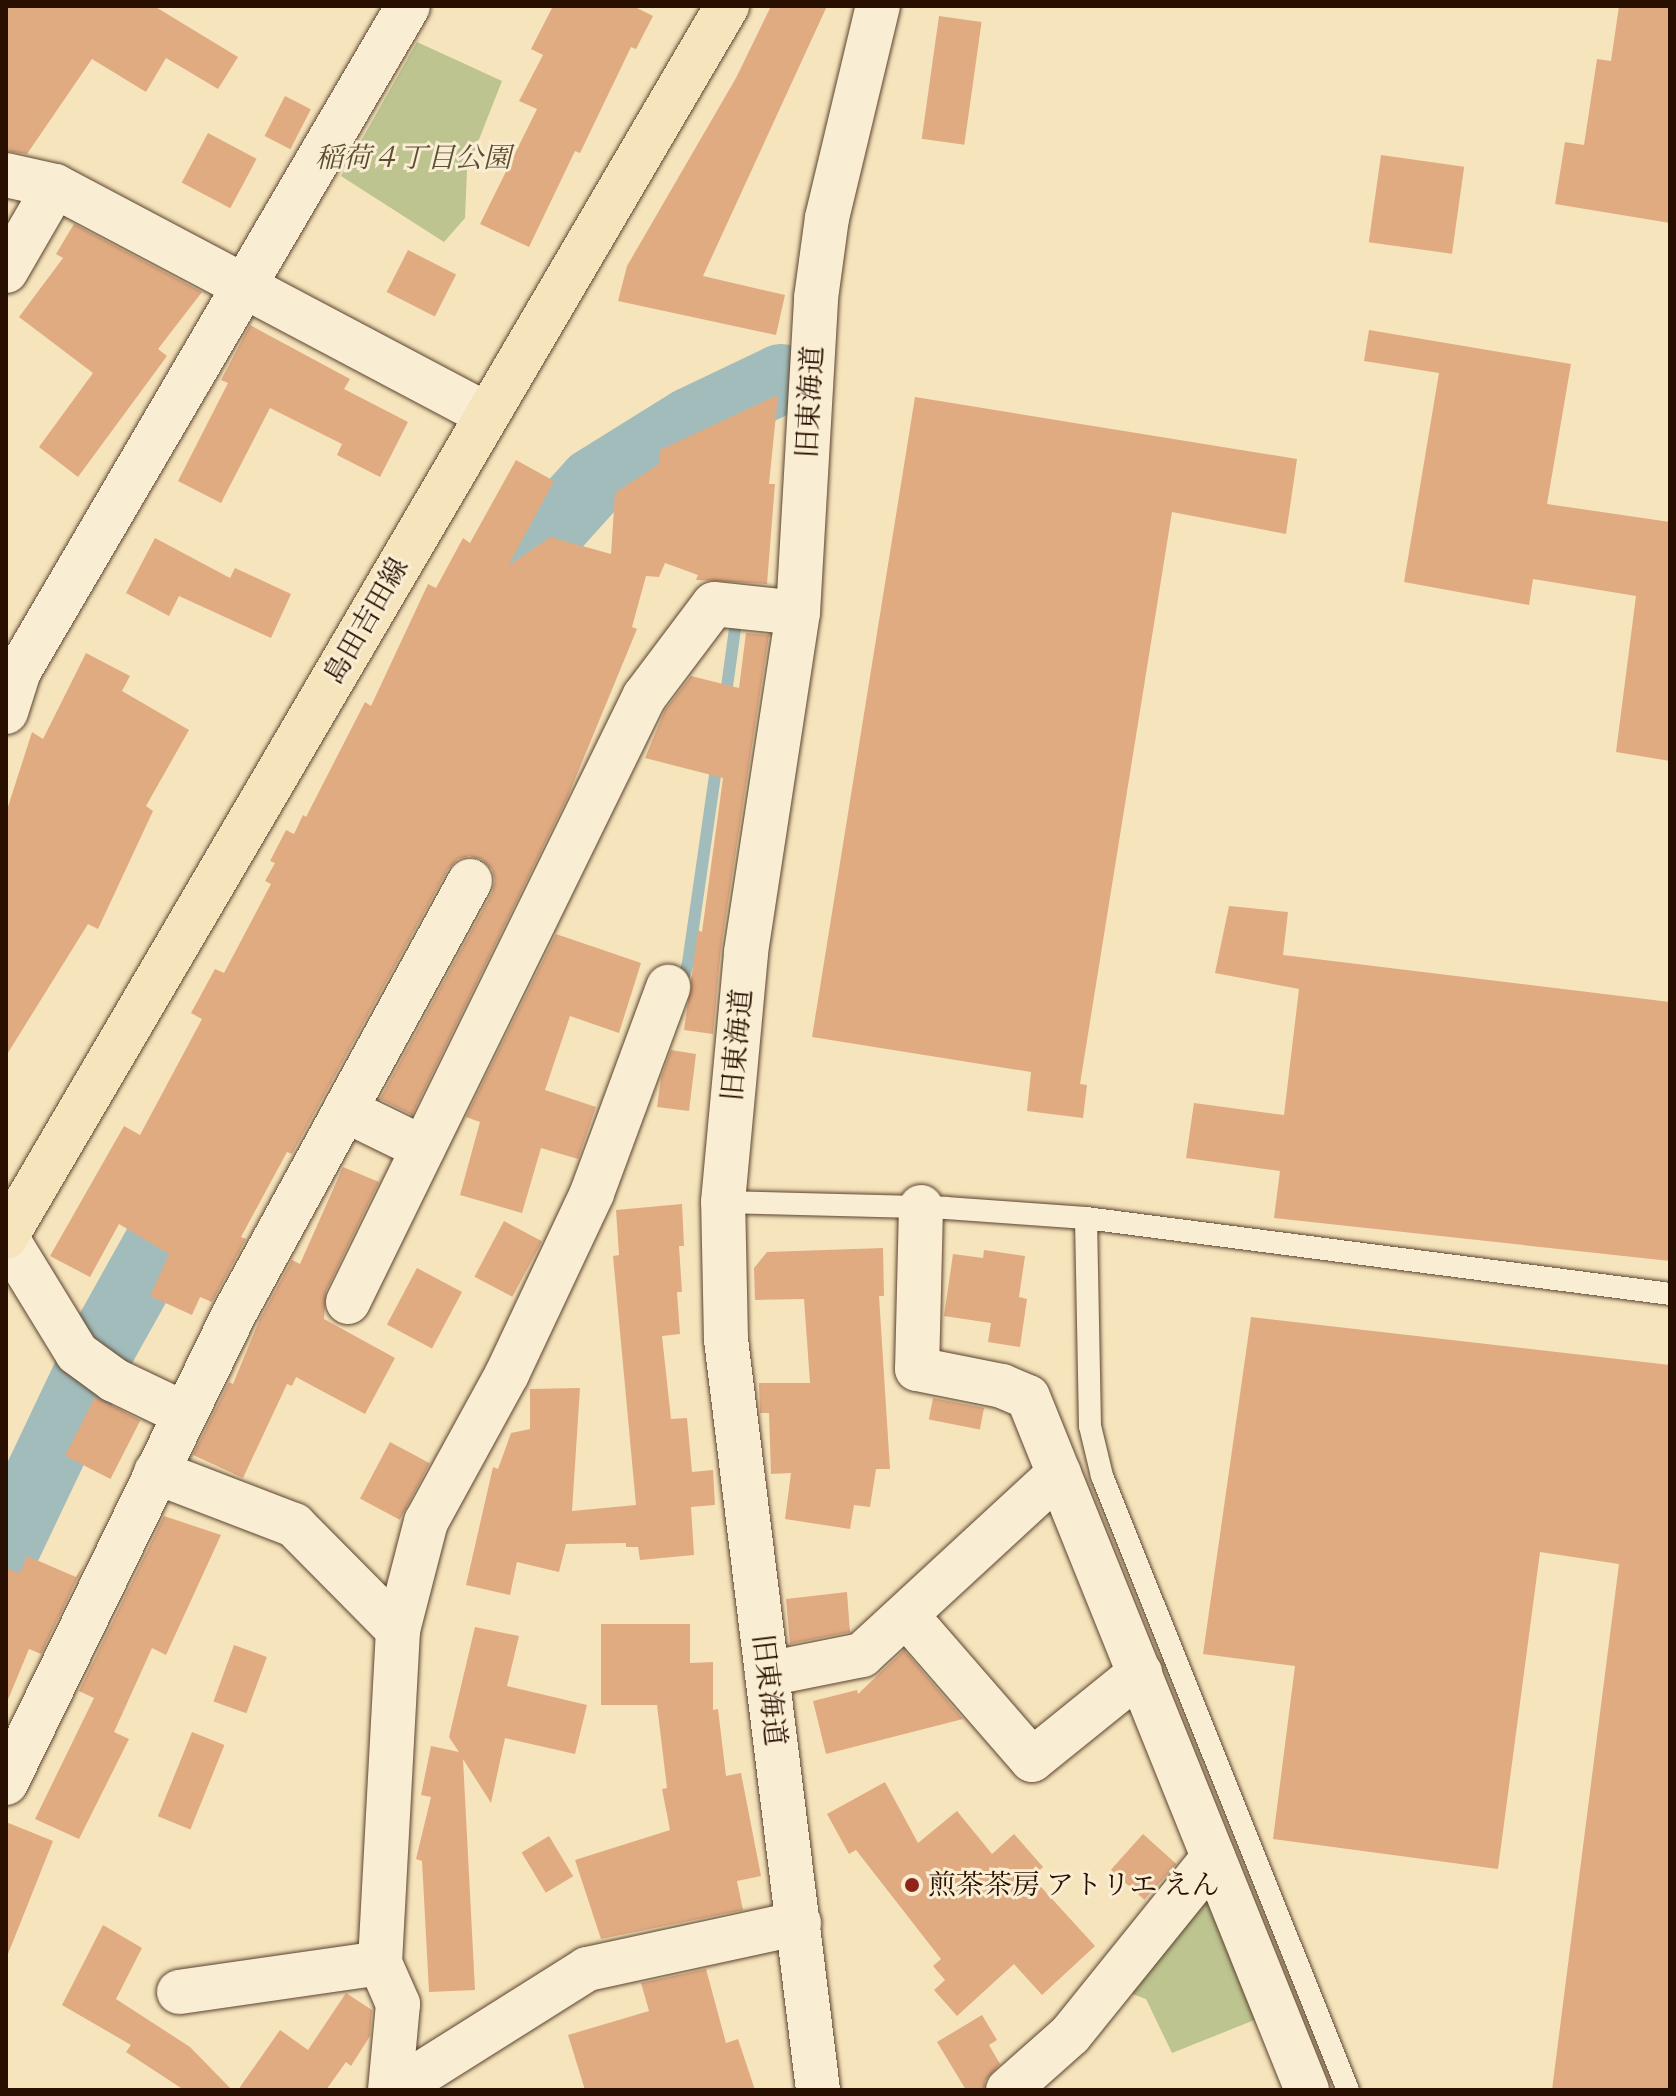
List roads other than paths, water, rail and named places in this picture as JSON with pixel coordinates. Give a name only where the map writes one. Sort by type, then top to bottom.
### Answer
[{"type":"main road","name":"島田吉田線","points":[[11,1217],[727,6]]},
{"type":"street","points":[[6,712],[19,671],[408,6]]},
{"type":"street","name":"旧東海道","points":[[818,2090],[726,1340],[723,1202],[746,952],[798,613],[816,298],[827,218],[878,6]]},
{"type":"street","points":[[6,175],[55,186],[487,415]]},
{"type":"street","points":[[6,271],[55,186]]},
{"type":"street","points":[[348,1302],[644,697],[714,604],[798,613]]},
{"type":"street","points":[[6,1783],[235,1312],[470,881]]},
{"type":"street","points":[[393,2090],[398,2004],[380,1963],[398,1630],[426,1522],[507,1374],[592,1193],[668,987]]},
{"type":"street","points":[[345,1110],[423,1148]]},
{"type":"street","points":[[921,1207],[917,1369],[1002,1386],[1028,1397],[1307,2090]]},
{"type":"street","points":[[11,1217],[77,1353],[114,1380],[185,1414]]},
{"type":"street","points":[[156,1472],[294,1525],[398,1630]]},
{"type":"street","points":[[767,1674],[862,1655],[1059,1473]]},
{"type":"street","points":[[906,1615],[1032,1760],[1140,1673]]},
{"type":"street","points":[[1008,2090],[1070,2035],[1213,1858]]},
{"type":"street","points":[[393,2090],[587,1969],[799,1923]]},
{"type":"street","points":[[179,1992],[380,1963]]},
{"type":"lane","points":[[723,1202],[921,1207],[1086,1218],[1670,1294]]},
{"type":"lane","points":[[1086,1218],[1090,1426],[1102,1476],[1348,2090]]},
{"type":"waterway","points":[[486,629],[499,600],[530,553],[593,483],[691,422],[781,379]]},
{"type":"waterway","points":[[725,701],[735,629]]},
{"type":"waterway","points":[[680,989],[688,963],[717,762]]},
{"type":"waterway","points":[[6,1547],[100,1349],[205,1161]]},
{"type":"place","name":"煎茶茶房 アトリエ えん","points":[[912,1885]]},
{"type":"park label","name":"稲荷４丁目公園","points":[[413,158]]}]
